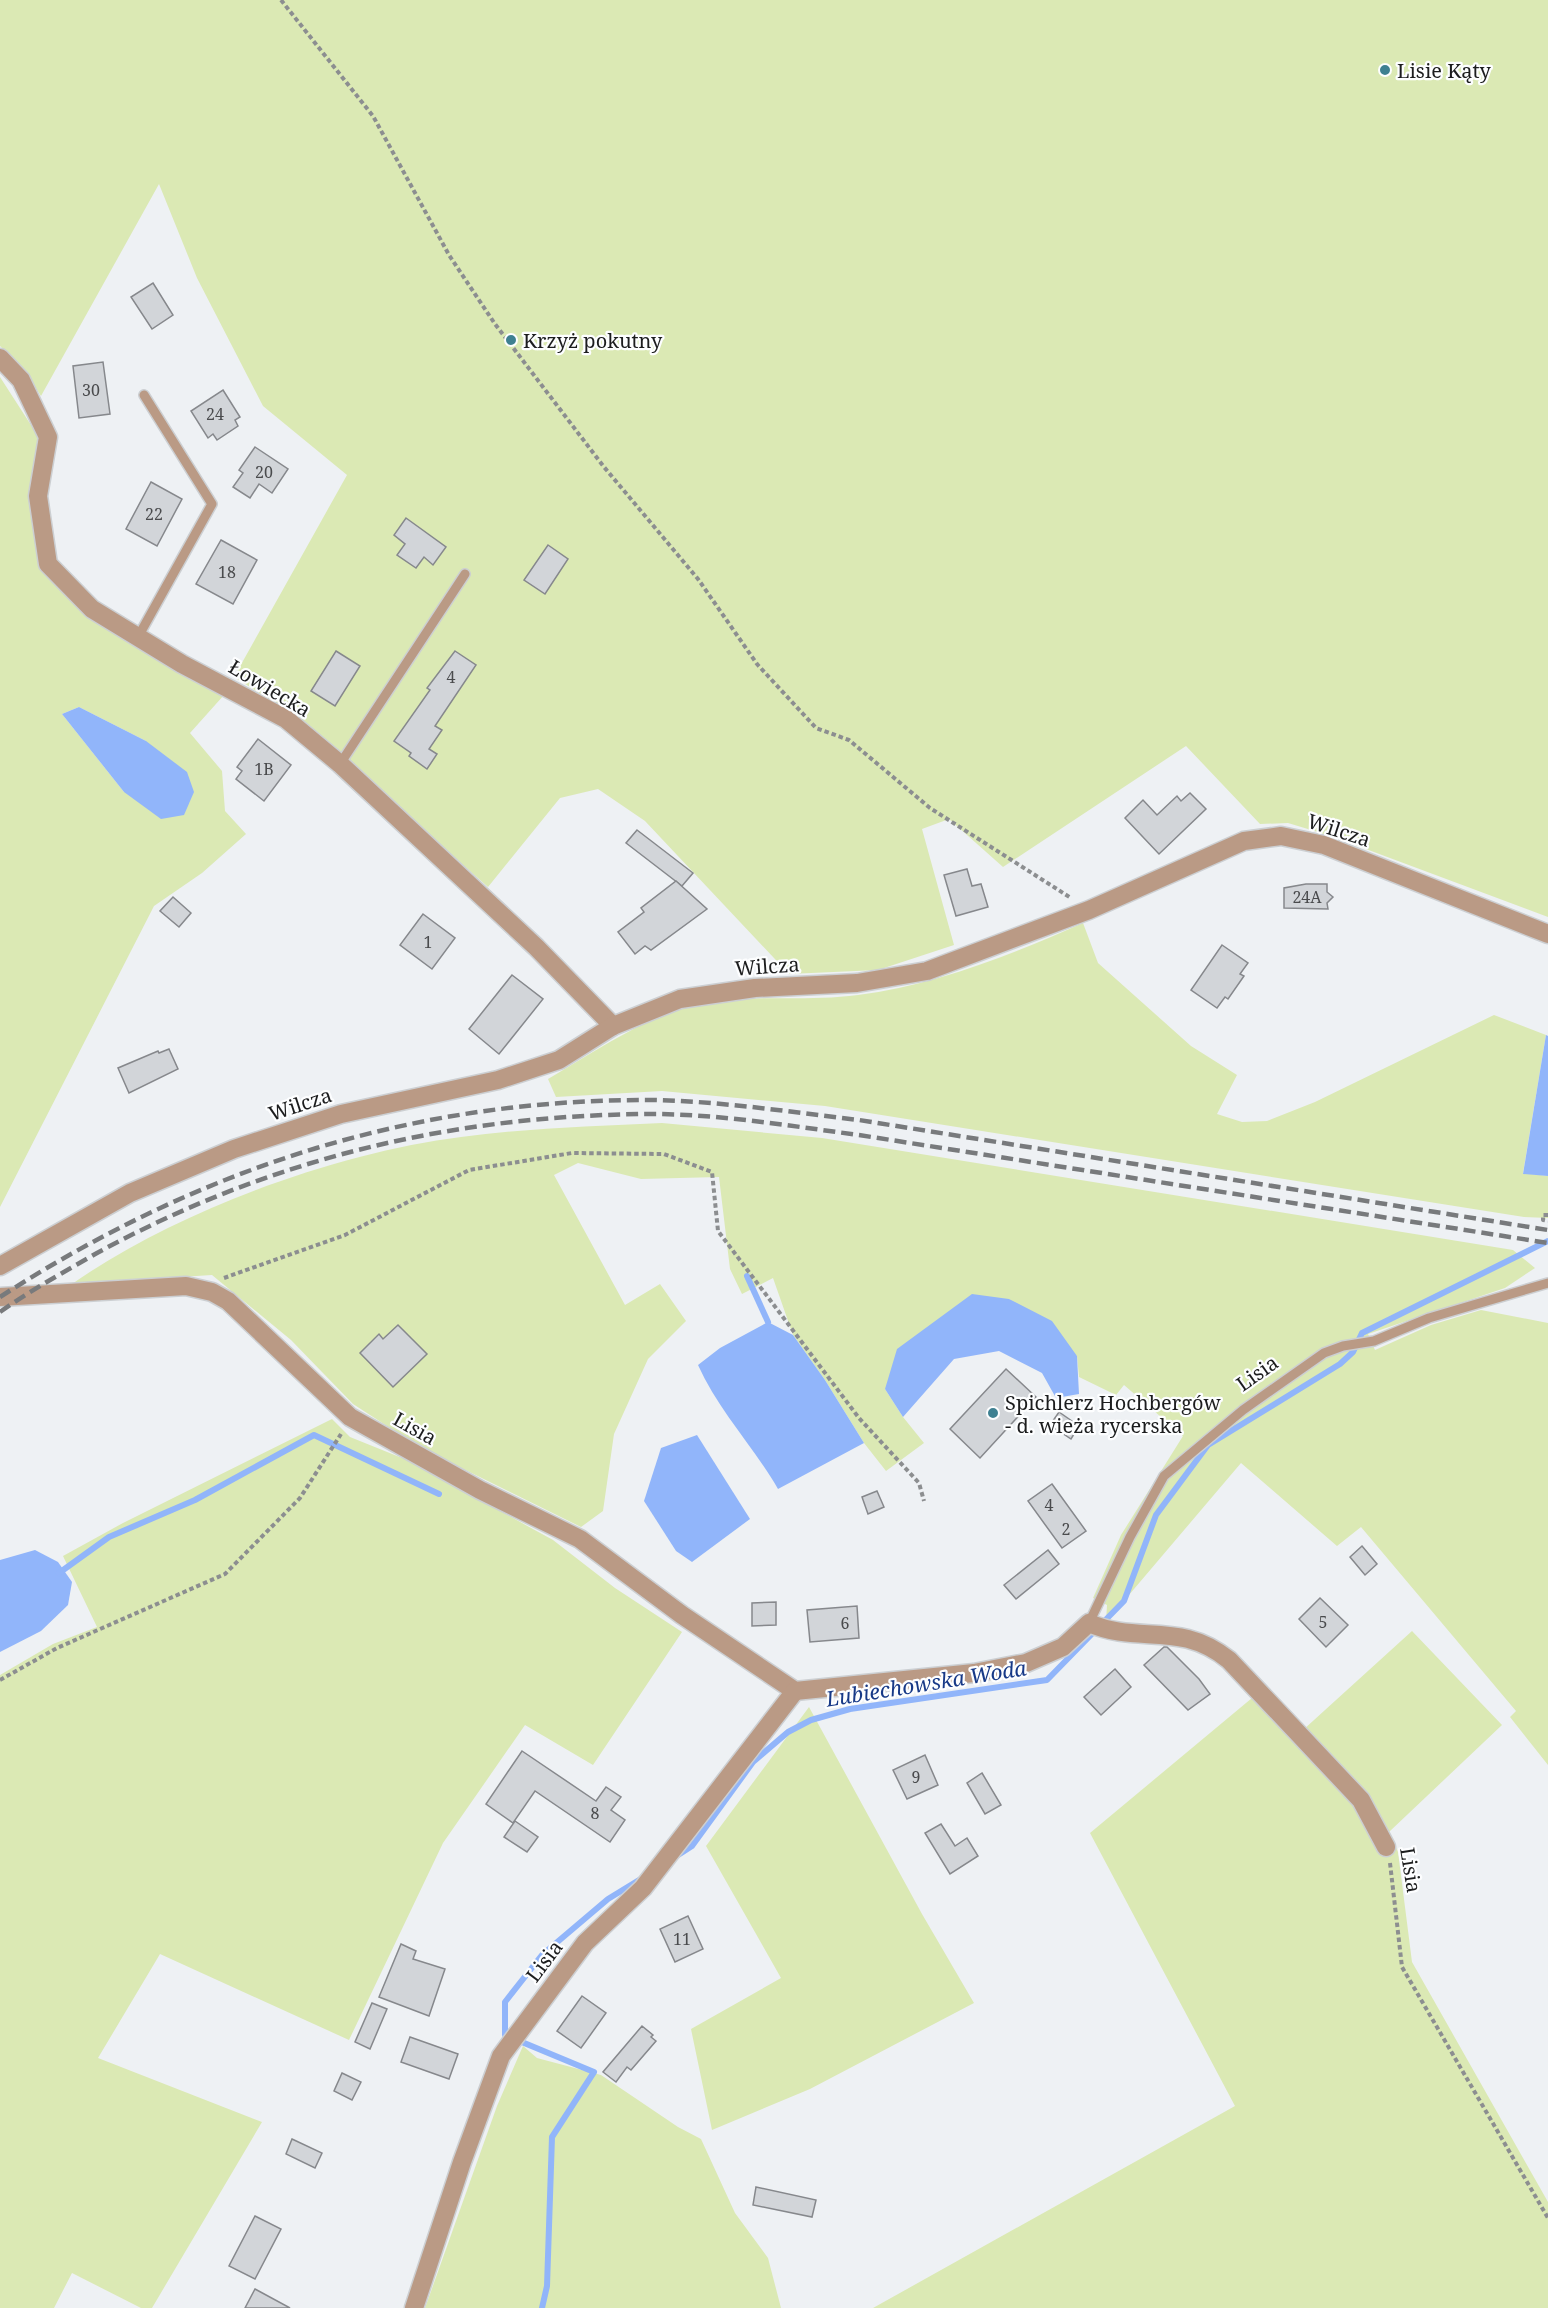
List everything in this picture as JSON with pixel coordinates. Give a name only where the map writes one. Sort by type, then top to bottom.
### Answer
[{"type":"street","name":"Łowiecka","points":[[0,358],[21,380],[48,437],[38,496],[48,564],[92,609],[182,664],[286,719],[340,764],[536,947],[613,1026]]},
{"type":"street","name":"Wilcza","points":[[0,1266],[130,1193],[234,1149],[341,1114],[498,1080],[559,1060],[613,1026],[680,999],[715,993],[857,983],[927,971],[1089,910],[1244,841],[1281,836],[1324,845],[1548,934]]},
{"type":"street","name":"Lisia","points":[[0,1297],[186,1286],[212,1292],[228,1302],[350,1417],[480,1490],[580,1539],[682,1615],[795,1691],[974,1673],[1026,1663],[1063,1647],[1089,1623],[1103,1629],[1172,1634],[1215,1648],[1361,1800],[1386,1847]]},
{"type":"street","name":"Lisia","points":[[414,2308],[462,2162],[501,2056],[585,1943],[644,1888],[795,1691]]},
{"type":"lane","points":[[138,637],[212,504],[144,395]]},
{"type":"lane","points":[[340,764],[465,574]]},
{"type":"lane","name":"Lisia","points":[[1089,1623],[1130,1537],[1164,1476],[1243,1410],[1324,1353],[1343,1346],[1374,1341],[1429,1318],[1548,1283]]},
{"type":"path","points":[[280,0],[373,116],[449,255],[495,324],[604,467],[698,579],[757,664],[816,728],[849,740],[930,808],[1089,910]]},
{"type":"path","points":[[212,1292],[222,1278],[345,1235],[469,1170],[572,1153],[664,1154],[712,1172],[718,1231],[859,1418],[919,1483],[924,1501]]},
{"type":"path","points":[[1548,1215],[1543,1215],[1543,1220],[1548,1221]]},
{"type":"path","points":[[0,1680],[57,1648],[225,1574],[300,1498],[332,1452],[338,1438]]},
{"type":"path","name":"Lisia","points":[[1386,1847],[1402,1968],[1548,2218]]},
{"type":"green space","points":[[0,0],[1548,0],[1548,917],[1331,836],[1288,823],[1260,824],[1186,746],[1003,867],[949,819],[922,829],[954,945],[878,970],[789,974],[645,821],[598,789],[560,798],[488,887],[293,714],[234,677],[347,475],[263,406],[197,278],[159,184],[41,396],[25,371],[0,346]]},
{"type":"green space","points":[[0,377],[38,436],[29,493],[40,558],[85,613],[128,643],[224,695],[190,733],[222,771],[225,811],[246,834],[202,873],[154,906],[0,1207]],"holes":[[[79,707],[146,741],[124,792],[62,714]]]},
{"type":"green space","points":[[1083,923],[1098,963],[1191,1046],[1237,1075],[1217,1114],[1242,1122],[1267,1121],[1315,1102],[1494,1015],[1546,1035],[1523,1173],[1548,1176],[1548,1218],[1524,1217],[825,1106],[662,1091],[556,1097],[548,1079],[647,1022],[681,1009],[725,1000],[858,995],[916,984],[973,967]]},
{"type":"green space","points":[[662,1123],[822,1138],[1513,1250],[1535,1268],[1505,1288],[1368,1334],[1375,1350],[1431,1325],[1481,1310],[1548,1323],[1548,1765],[1510,1717],[1516,1711],[1361,1527],[1337,1546],[1241,1463],[1106,1622],[1107,1605],[1093,1598],[1121,1535],[1183,1436],[1124,1385],[1116,1395],[1079,1377],[1077,1356],[1009,1299],[885,1389],[903,1417],[924,1443],[886,1471],[864,1443],[825,1380],[793,1335],[773,1278],[742,1294],[730,1269],[719,1177],[641,1179],[578,1163],[554,1175],[625,1305],[660,1284],[686,1321],[648,1359],[614,1434],[603,1511],[581,1527],[421,1448],[353,1404],[291,1340],[212,1275],[72,1284],[113,1257],[159,1232],[208,1210],[258,1189],[362,1156],[412,1145],[486,1134]]},
{"type":"green space","points":[[332,1419],[350,1437],[407,1460],[553,1540],[615,1588],[682,1632],[593,1765],[525,1725],[443,1843],[349,2040],[160,1954],[98,2058],[262,2122],[152,2308],[141,2308],[72,2273],[54,2308],[0,2308],[0,1675],[53,1644],[97,1627],[63,1556],[123,1523]]},
{"type":"green space","points":[[1412,1631],[1502,1725],[1389,1832],[1398,1852],[1412,1962],[1548,2202],[1548,2308],[873,2308],[1235,2106],[1090,1833],[1264,1688],[1303,1730]]},
{"type":"green space","points":[[809,1707],[922,1914],[974,2003],[810,2089],[712,2130],[691,2029],[781,1978],[706,1846]]},
{"type":"green space","points":[[523,2046],[537,2058],[601,2075],[678,2127],[701,2139],[735,2213],[768,2258],[781,2308],[425,2308],[497,2106]]},
{"type":"water","points":[[79,707],[146,741],[187,772],[194,792],[184,815],[161,819],[124,792],[62,714]]},
{"type":"water","points":[[1546,1035],[1548,1036],[1548,1176],[1523,1174]]},
{"type":"water","points":[[972,1294],[1009,1299],[1052,1321],[1077,1356],[1079,1394],[1056,1398],[1042,1373],[999,1351],[954,1359],[903,1417],[885,1389],[897,1349]]},
{"type":"water","points":[[768,1322],[793,1335],[825,1380],[864,1443],[778,1489],[706,1382],[698,1365],[720,1348]]},
{"type":"water","points":[[697,1435],[750,1519],[692,1562],[676,1551],[644,1501],[661,1448]]},
{"type":"water","points":[[35,1550],[58,1562],[72,1582],[68,1605],[41,1631],[0,1652],[0,1560]]},
{"type":"building","points":[[153,283],[173,315],[152,329],[131,297]]},
{"type":"building","points":[[103,362],[110,414],[79,418],[73,366]]},
{"type":"building","points":[[223,390],[240,417],[235,420],[238,426],[217,440],[213,434],[208,438],[191,411]]},
{"type":"building","points":[[255,447],[288,469],[272,493],[259,484],[250,498],[233,487],[243,473],[239,470]]},
{"type":"building","points":[[151,482],[182,499],[157,546],[126,529]]},
{"type":"building","points":[[406,518],[446,547],[433,565],[424,557],[416,568],[397,555],[405,544],[394,535]]},
{"type":"building","points":[[221,540],[257,560],[233,604],[196,584]]},
{"type":"building","points":[[548,545],[568,559],[545,594],[524,580]]},
{"type":"building","points":[[336,651],[360,666],[335,706],[311,691]]},
{"type":"building","points":[[455,651],[476,665],[435,726],[442,730],[429,749],[437,754],[427,769],[409,756],[411,753],[394,741],[430,690],[427,688]]},
{"type":"building","points":[[258,739],[291,765],[264,801],[236,779],[242,771],[237,767]]},
{"type":"building","points":[[1190,793],[1206,809],[1159,854],[1125,818],[1143,800],[1157,815],[1177,796],[1181,801]]},
{"type":"building","points":[[637,830],[693,873],[682,886],[626,843]]},
{"type":"building","points":[[967,869],[972,886],[981,884],[988,907],[956,916],[944,875]]},
{"type":"building","points":[[676,881],[707,909],[651,950],[645,946],[635,954],[618,932],[644,912],[641,908]]},
{"type":"building","points":[[1306,884],[1327,884],[1327,892],[1333,897],[1327,903],[1328,909],[1284,908],[1284,888]]},
{"type":"building","points":[[173,897],[191,913],[179,927],[160,911]]},
{"type":"building","points":[[423,914],[455,938],[432,969],[400,945]]},
{"type":"building","points":[[1222,945],[1248,963],[1240,974],[1244,976],[1228,999],[1225,997],[1217,1008],[1191,990]]},
{"type":"building","points":[[512,975],[543,999],[499,1054],[469,1029]]},
{"type":"building","points":[[169,1049],[178,1069],[129,1093],[118,1068],[158,1051],[159,1053]]},
{"type":"building","points":[[398,1325],[427,1354],[393,1387],[360,1353],[379,1334],[383,1339]]},
{"type":"building","name":"Spichlerz Hochbergów - d. wieża rycerska","points":[[1006,1369],[1036,1397],[980,1458],[950,1429]]},
{"type":"building","points":[[1059,1412],[1079,1426],[1071,1439],[1050,1425]]},
{"type":"building","points":[[1052,1484],[1086,1531],[1062,1548],[1028,1501]]},
{"type":"building","points":[[877,1491],[884,1507],[868,1514],[862,1497]]},
{"type":"building","points":[[1362,1546],[1377,1564],[1365,1575],[1350,1557]]},
{"type":"building","points":[[1048,1550],[1059,1564],[1016,1599],[1004,1585]]},
{"type":"building","points":[[1320,1598],[1348,1625],[1326,1647],[1299,1619]]},
{"type":"building","points":[[776,1602],[776,1625],[752,1626],[752,1603]]},
{"type":"building","points":[[857,1606],[859,1638],[810,1642],[807,1610]]},
{"type":"building","points":[[1164,1647],[1167,1647],[1199,1679],[1210,1694],[1188,1710],[1144,1665]]},
{"type":"building","points":[[1115,1669],[1131,1687],[1101,1715],[1084,1697]]},
{"type":"building","points":[[522,1751],[596,1801],[606,1787],[621,1797],[611,1810],[625,1820],[610,1842],[535,1791],[513,1823],[486,1804]]},
{"type":"building","points":[[925,1755],[938,1785],[907,1799],[893,1770]]},
{"type":"building","points":[[982,1773],[1001,1805],[985,1814],[967,1783]]},
{"type":"building","points":[[515,1821],[538,1837],[527,1852],[504,1837]]},
{"type":"building","points":[[941,1824],[955,1846],[967,1838],[978,1856],[950,1874],[925,1833]]},
{"type":"building","points":[[688,1916],[703,1949],[675,1962],[660,1929]]},
{"type":"building","points":[[401,1944],[416,1951],[413,1959],[445,1969],[429,2016],[379,1997]]},
{"type":"building","points":[[582,1996],[606,2013],[581,2048],[557,2031]]},
{"type":"building","points":[[372,2003],[387,2009],[370,2049],[355,2042]]},
{"type":"building","points":[[642,2026],[653,2035],[651,2037],[656,2041],[631,2070],[627,2067],[616,2082],[603,2072]]},
{"type":"building","points":[[410,2037],[458,2054],[449,2079],[401,2062]]},
{"type":"building","points":[[342,2073],[361,2082],[352,2100],[334,2091]]},
{"type":"building","points":[[292,2139],[322,2153],[315,2168],[286,2154]]},
{"type":"building","points":[[756,2187],[816,2200],[812,2217],[753,2205]]},
{"type":"building","points":[[255,2216],[281,2229],[255,2279],[229,2266]]},
{"type":"building","points":[[255,2289],[290,2308],[245,2308]]},
{"type":"waterway","name":"Lubiechowska Woda","points":[[675,1857],[692,1846],[753,1762],[788,1732],[811,1720],[850,1709],[1047,1680],[1124,1601],[1156,1515],[1208,1445],[1340,1364],[1353,1352],[1362,1333],[1548,1241]]},
{"type":"waterway","name":"Lubiechowska Woda","points":[[747,1276],[768,1322]]},
{"type":"waterway","points":[[59,1573],[109,1537],[195,1500],[314,1435],[439,1494]]},
{"type":"waterway","name":"Lubiechowska Woda","points":[[542,2308],[547,2286],[552,2137],[594,2072],[505,2035],[505,2002],[542,1955],[608,1899],[644,1877]]},
{"type":"railway","points":[[0,1297],[76,1251],[152,1212],[231,1178],[311,1150],[393,1128],[477,1112],[563,1103],[651,1100],[703,1102],[859,1120],[1548,1230]]},
{"type":"railway","points":[[0,1312],[97,1253],[163,1220],[229,1191],[365,1148],[435,1133],[577,1116],[677,1115],[781,1124],[1548,1243]]},
{"type":"place","name":"Lisie Kąty","points":[[1385,70]]},
{"type":"place","name":"Krzyż pokutny","points":[[511,340]]},
{"type":"place","name":"Spichlerz Hochbergów - d. wieża rycerska","points":[[993,1413]]}]
